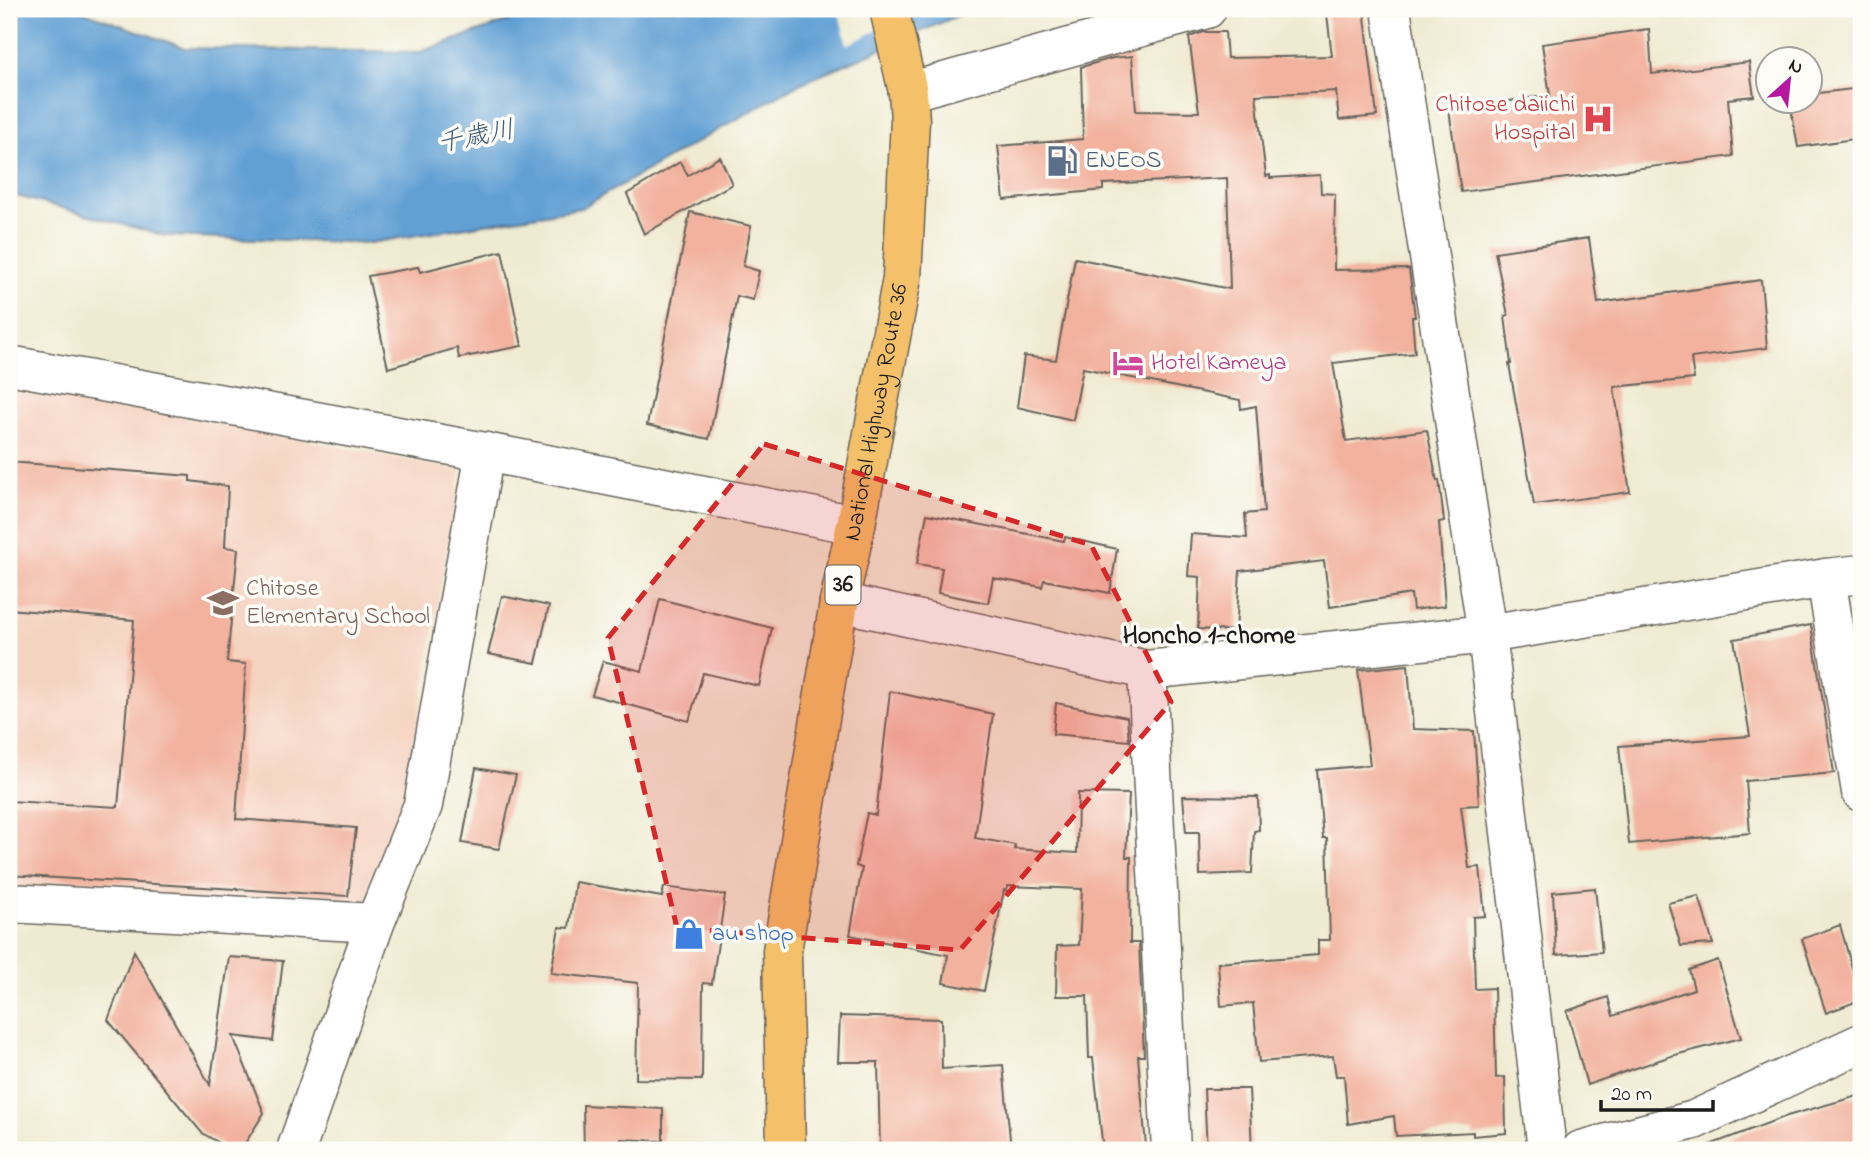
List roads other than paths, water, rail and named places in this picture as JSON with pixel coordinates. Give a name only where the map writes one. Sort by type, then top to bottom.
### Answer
[{"type":"highway","name":"National Highway Route 36","points":[[786,1150],[782,951],[839,602],[902,278],[910,120],[908,92],[891,16]]},
{"type":"street","points":[[908,92],[1207,9]]},
{"type":"street","points":[[1391,9],[1487,634],[1547,1150]]},
{"type":"street","points":[[9,365],[856,525]]},
{"type":"street","points":[[296,1150],[375,923],[424,805],[485,453]]},
{"type":"street","points":[[839,602],[1147,670],[1487,634],[1843,576],[1861,792]]},
{"type":"street","points":[[1147,670],[1171,1150]]},
{"type":"street","points":[[9,903],[375,923]]},
{"type":"street","points":[[1581,1150],[1694,1120],[1861,1043]]},
{"type":"water","name":"千歳川","points":[[9,9],[76,9],[185,48],[420,52],[543,9],[973,9],[795,86],[581,208],[370,243],[166,236],[9,194]]},
{"type":"place","name":"Chitose daiichi Hospital","points":[[1598,119]]},
{"type":"place","name":"ENEOS","points":[[1062,161]]},
{"type":"place","name":"Hotel Kameya","points":[[1128,363]]},
{"type":"place","name":"Chitose Elementary School","points":[[223,603]]},
{"type":"place","name":"au shop","points":[[689,934]]},
{"type":"district","name":"Honcho 1-chome","points":[[1209,637]]}]
